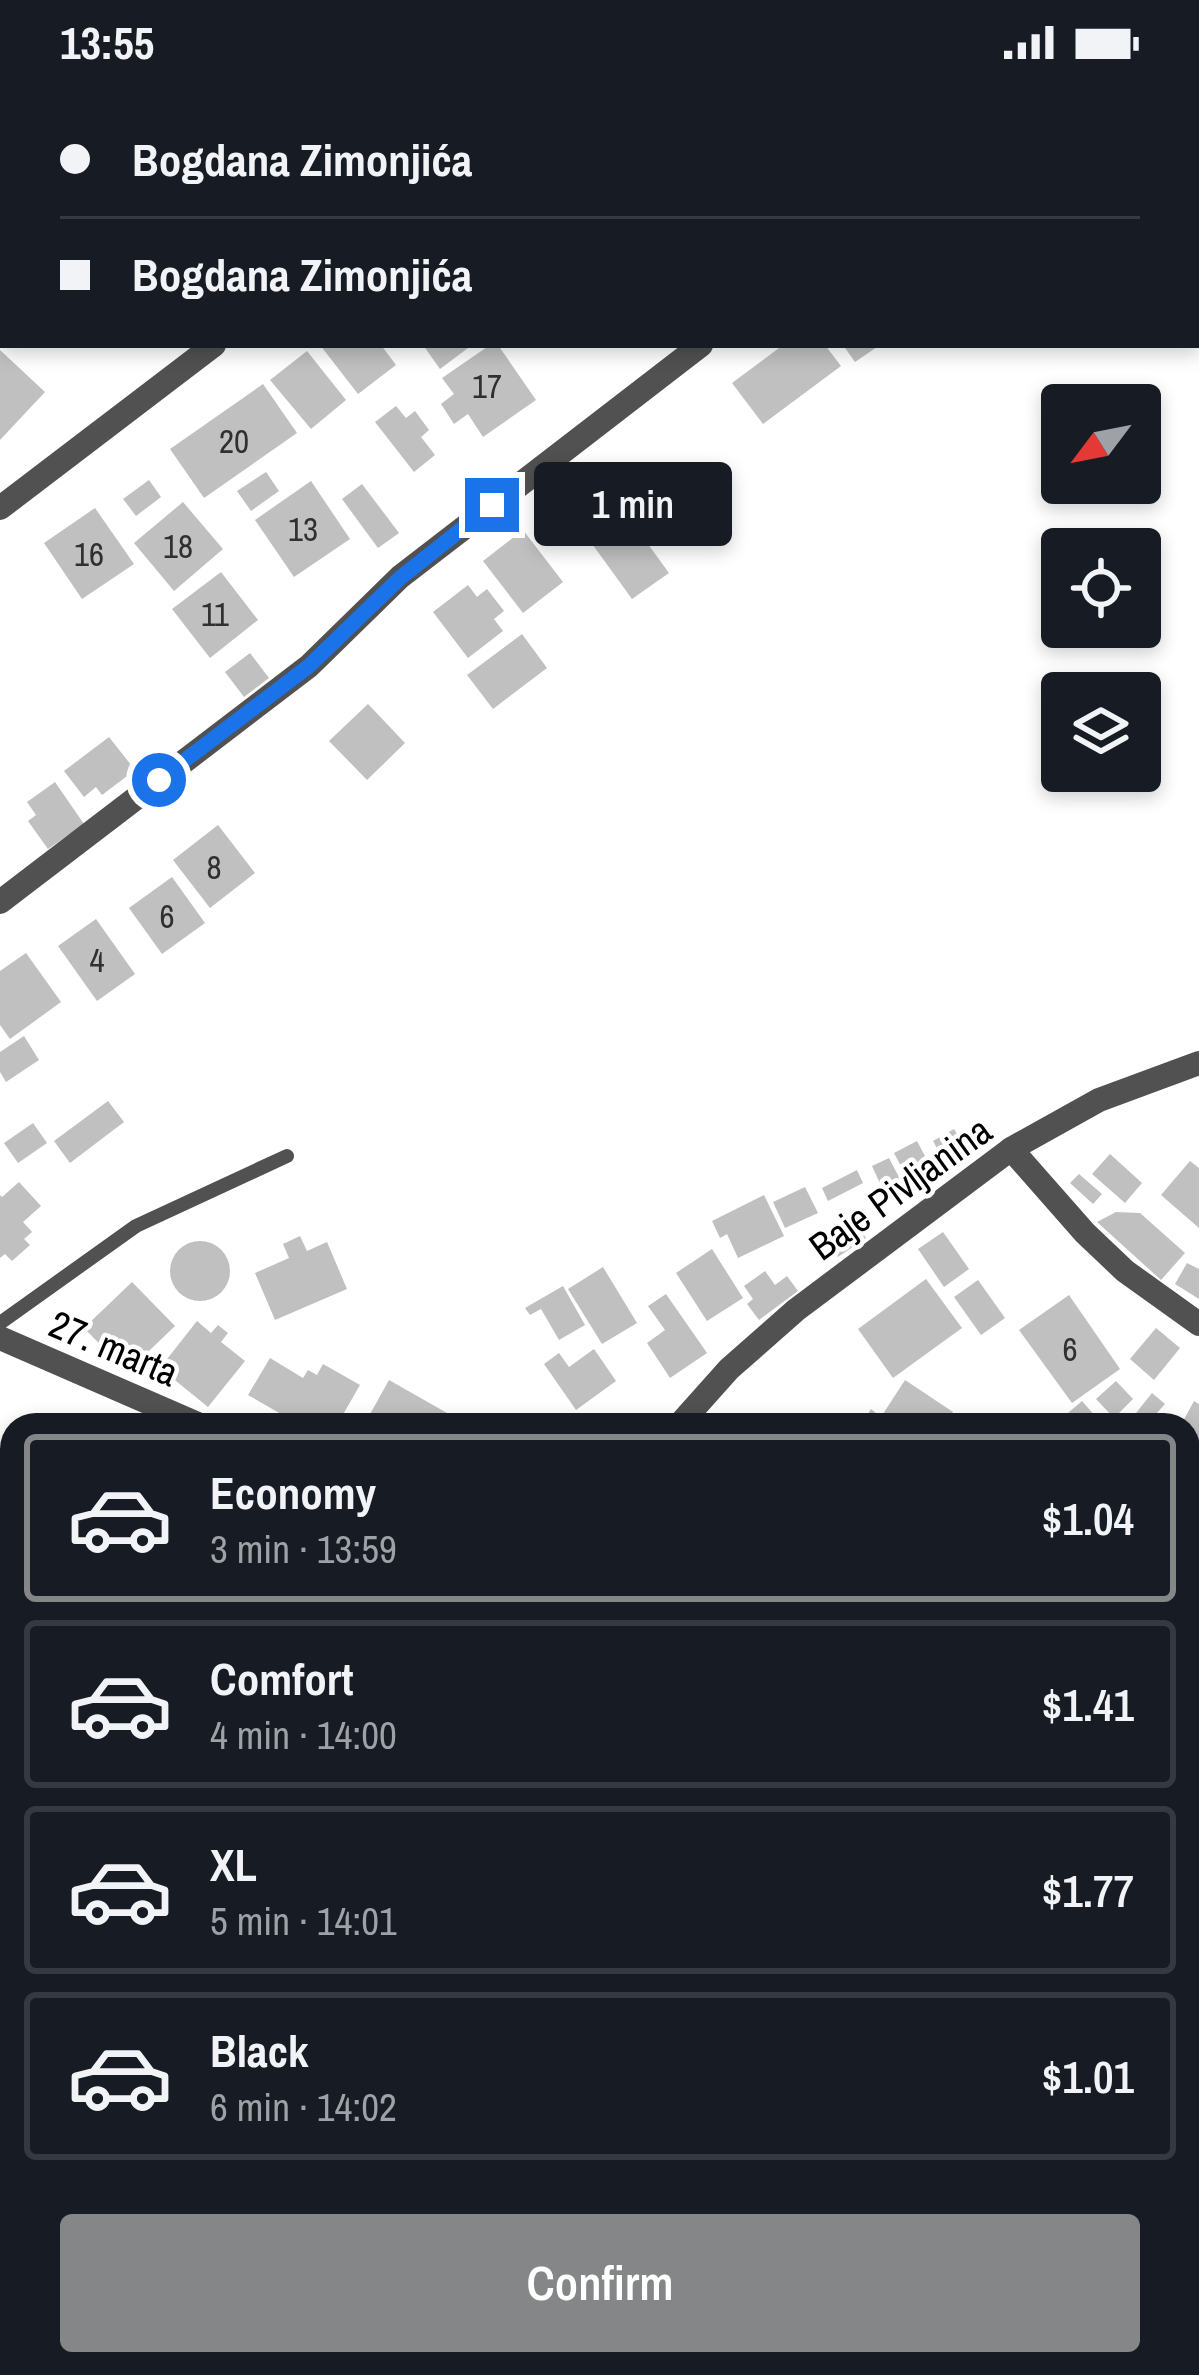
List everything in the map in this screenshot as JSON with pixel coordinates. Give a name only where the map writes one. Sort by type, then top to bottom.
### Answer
[{"type":"street","points":[[0,508],[210,348]]},
{"type":"street","points":[[0,902],[309,666],[400,578],[697,348]]},
{"type":"street","name":"Baje Pivljanina","points":[[690,1413],[729,1370],[796,1310],[1011,1149],[1099,1100],[1199,1063]]},
{"type":"street","points":[[1011,1149],[1125,1271],[1199,1324]]},
{"type":"street","name":"27. marta","points":[[0,1338],[172,1413]]},
{"type":"lane","points":[[0,1323],[136,1226],[287,1156]]},
{"type":"building","points":[[322,348],[383,348],[396,365],[358,394]]},
{"type":"building","points":[[425,348],[468,348],[440,369]]},
{"type":"building","points":[[486,348],[500,348],[536,400],[483,437],[468,414],[454,424],[441,404],[454,394],[442,378]]},
{"type":"building","points":[[779,348],[827,348],[841,366],[763,424],[732,383]]},
{"type":"building","points":[[845,348],[876,348],[855,362]]},
{"type":"building","points":[[0,350],[45,392],[0,440]]},
{"type":"building","points":[[307,351],[346,400],[311,429],[270,380]]},
{"type":"building","points":[[263,384],[297,433],[204,498],[170,449]]},
{"type":"building","points":[[396,406],[406,418],[415,411],[429,430],[421,437],[435,455],[414,472],[375,422]]},
{"type":"building","points":[[266,472],[279,491],[251,511],[237,491]]},
{"type":"building","points":[[149,480],[161,497],[136,516],[123,499]]},
{"type":"building","points":[[311,481],[350,539],[294,577],[255,520]]},
{"type":"building","points":[[362,484],[399,533],[378,548],[342,499]]},
{"type":"building","points":[[183,502],[223,549],[174,591],[134,543]]},
{"type":"building","points":[[95,508],[134,564],[82,599],[44,543]]},
{"type":"building","points":[[626,514],[669,573],[632,599],[590,541]]},
{"type":"building","points":[[523,530],[563,582],[523,613],[483,561]]},
{"type":"building","points":[[221,572],[258,620],[210,658],[172,609]]},
{"type":"building","points":[[468,585],[477,597],[487,589],[504,611],[494,619],[503,631],[468,658],[433,612]]},
{"type":"building","points":[[522,634],[547,668],[493,709],[467,675]]},
{"type":"building","points":[[250,653],[269,678],[244,697],[225,672]]},
{"type":"building","points":[[368,704],[405,743],[367,780],[329,741]]},
{"type":"building","points":[[109,737],[135,770],[102,795],[96,787],[84,797],[64,771]]},
{"type":"building","points":[[55,782],[84,824],[48,849],[28,821],[36,815],[27,802]]},
{"type":"building","points":[[218,825],[255,873],[210,908],[173,860]]},
{"type":"building","points":[[172,877],[205,923],[162,954],[129,908]]},
{"type":"building","points":[[96,919],[135,974],[97,1001],[58,946]]},
{"type":"building","points":[[26,953],[61,1002],[10,1039],[0,1025],[0,971]]},
{"type":"building","points":[[24,1036],[39,1060],[6,1082],[0,1072],[0,1052]]},
{"type":"building","points":[[108,1101],[124,1122],[70,1163],[54,1141]]},
{"type":"building","points":[[33,1123],[47,1143],[18,1163],[4,1143]]},
{"type":"building","points":[[954,1129],[964,1146],[943,1159],[933,1141]]},
{"type":"building","points":[[917,1141],[926,1158],[903,1170],[894,1153]]},
{"type":"building","points":[[1110,1154],[1142,1183],[1125,1203],[1092,1174]]},
{"type":"building","points":[[889,1158],[901,1181],[883,1190],[872,1166]]},
{"type":"building","points":[[1190,1161],[1199,1168],[1199,1228],[1161,1195]]},
{"type":"building","points":[[857,1170],[863,1183],[828,1201],[822,1188]]},
{"type":"building","points":[[1079,1174],[1102,1194],[1093,1204],[1070,1183]]},
{"type":"building","points":[[19,1182],[41,1206],[23,1222],[32,1232],[24,1239],[30,1245],[12,1261],[5,1254],[0,1258],[0,1195]]},
{"type":"building","points":[[805,1187],[818,1213],[785,1228],[773,1202]]},
{"type":"building","points":[[764,1195],[784,1236],[738,1258],[727,1234],[720,1238],[712,1221]]},
{"type":"building","points":[[1116,1212],[1140,1213],[1185,1253],[1161,1280],[1097,1222]]},
{"type":"building","points":[[854,1220],[866,1238],[838,1257],[826,1239]]},
{"type":"building","points":[[943,1232],[969,1269],[944,1287],[918,1249]]},
{"type":"building","points":[[300,1236],[307,1251],[327,1242],[347,1289],[275,1320],[255,1273],[289,1258],[283,1244]]},
{"type":"building","points":[[200,1241],[221,1250],[230,1271],[221,1292],[200,1301],[179,1292],[170,1271],[179,1250]]},
{"type":"building","points":[[712,1249],[743,1298],[707,1321],[676,1273]]},
{"type":"building","points":[[1187,1263],[1199,1269],[1199,1299],[1175,1284]]},
{"type":"building","points":[[603,1267],[637,1323],[602,1344],[568,1289]]},
{"type":"building","points":[[765,1271],[775,1285],[787,1276],[798,1291],[759,1320],[747,1304],[753,1299],[744,1286]]},
{"type":"building","points":[[926,1279],[962,1328],[893,1378],[858,1329]]},
{"type":"building","points":[[978,1280],[1005,1318],[981,1335],[954,1297]]},
{"type":"building","points":[[132,1282],[175,1326],[127,1372],[84,1328]]},
{"type":"building","points":[[563,1286],[585,1325],[559,1340],[541,1309],[530,1315],[525,1308]]},
{"type":"building","points":[[666,1294],[707,1353],[670,1378],[647,1343],[665,1330],[648,1306]]},
{"type":"building","points":[[1069,1295],[1120,1369],[1072,1403],[1019,1330]]},
{"type":"building","points":[[197,1321],[211,1333],[218,1325],[228,1333],[221,1342],[245,1361],[208,1407],[160,1368]]},
{"type":"building","points":[[1156,1328],[1180,1348],[1154,1380],[1130,1359]]},
{"type":"building","points":[[594,1349],[616,1381],[576,1410],[544,1364],[559,1353],[569,1367]]},
{"type":"building","points":[[270,1358],[303,1378],[308,1370],[317,1375],[323,1364],[360,1385],[344,1413],[279,1413],[248,1395]]},
{"type":"building","points":[[389,1380],[447,1413],[371,1413]]},
{"type":"building","points":[[905,1380],[953,1412],[952,1413],[884,1413]]},
{"type":"building","points":[[1116,1381],[1133,1399],[1119,1413],[1109,1413],[1096,1399]]},
{"type":"building","points":[[1152,1393],[1165,1404],[1157,1413],[1136,1413]]},
{"type":"building","points":[[1082,1401],[1092,1413],[1068,1413]]},
{"type":"building","points":[[1194,1401],[1199,1404],[1199,1413],[1188,1413]]},
{"type":"route","points":[[159,780],[309,666],[400,578],[492,505]]}]
